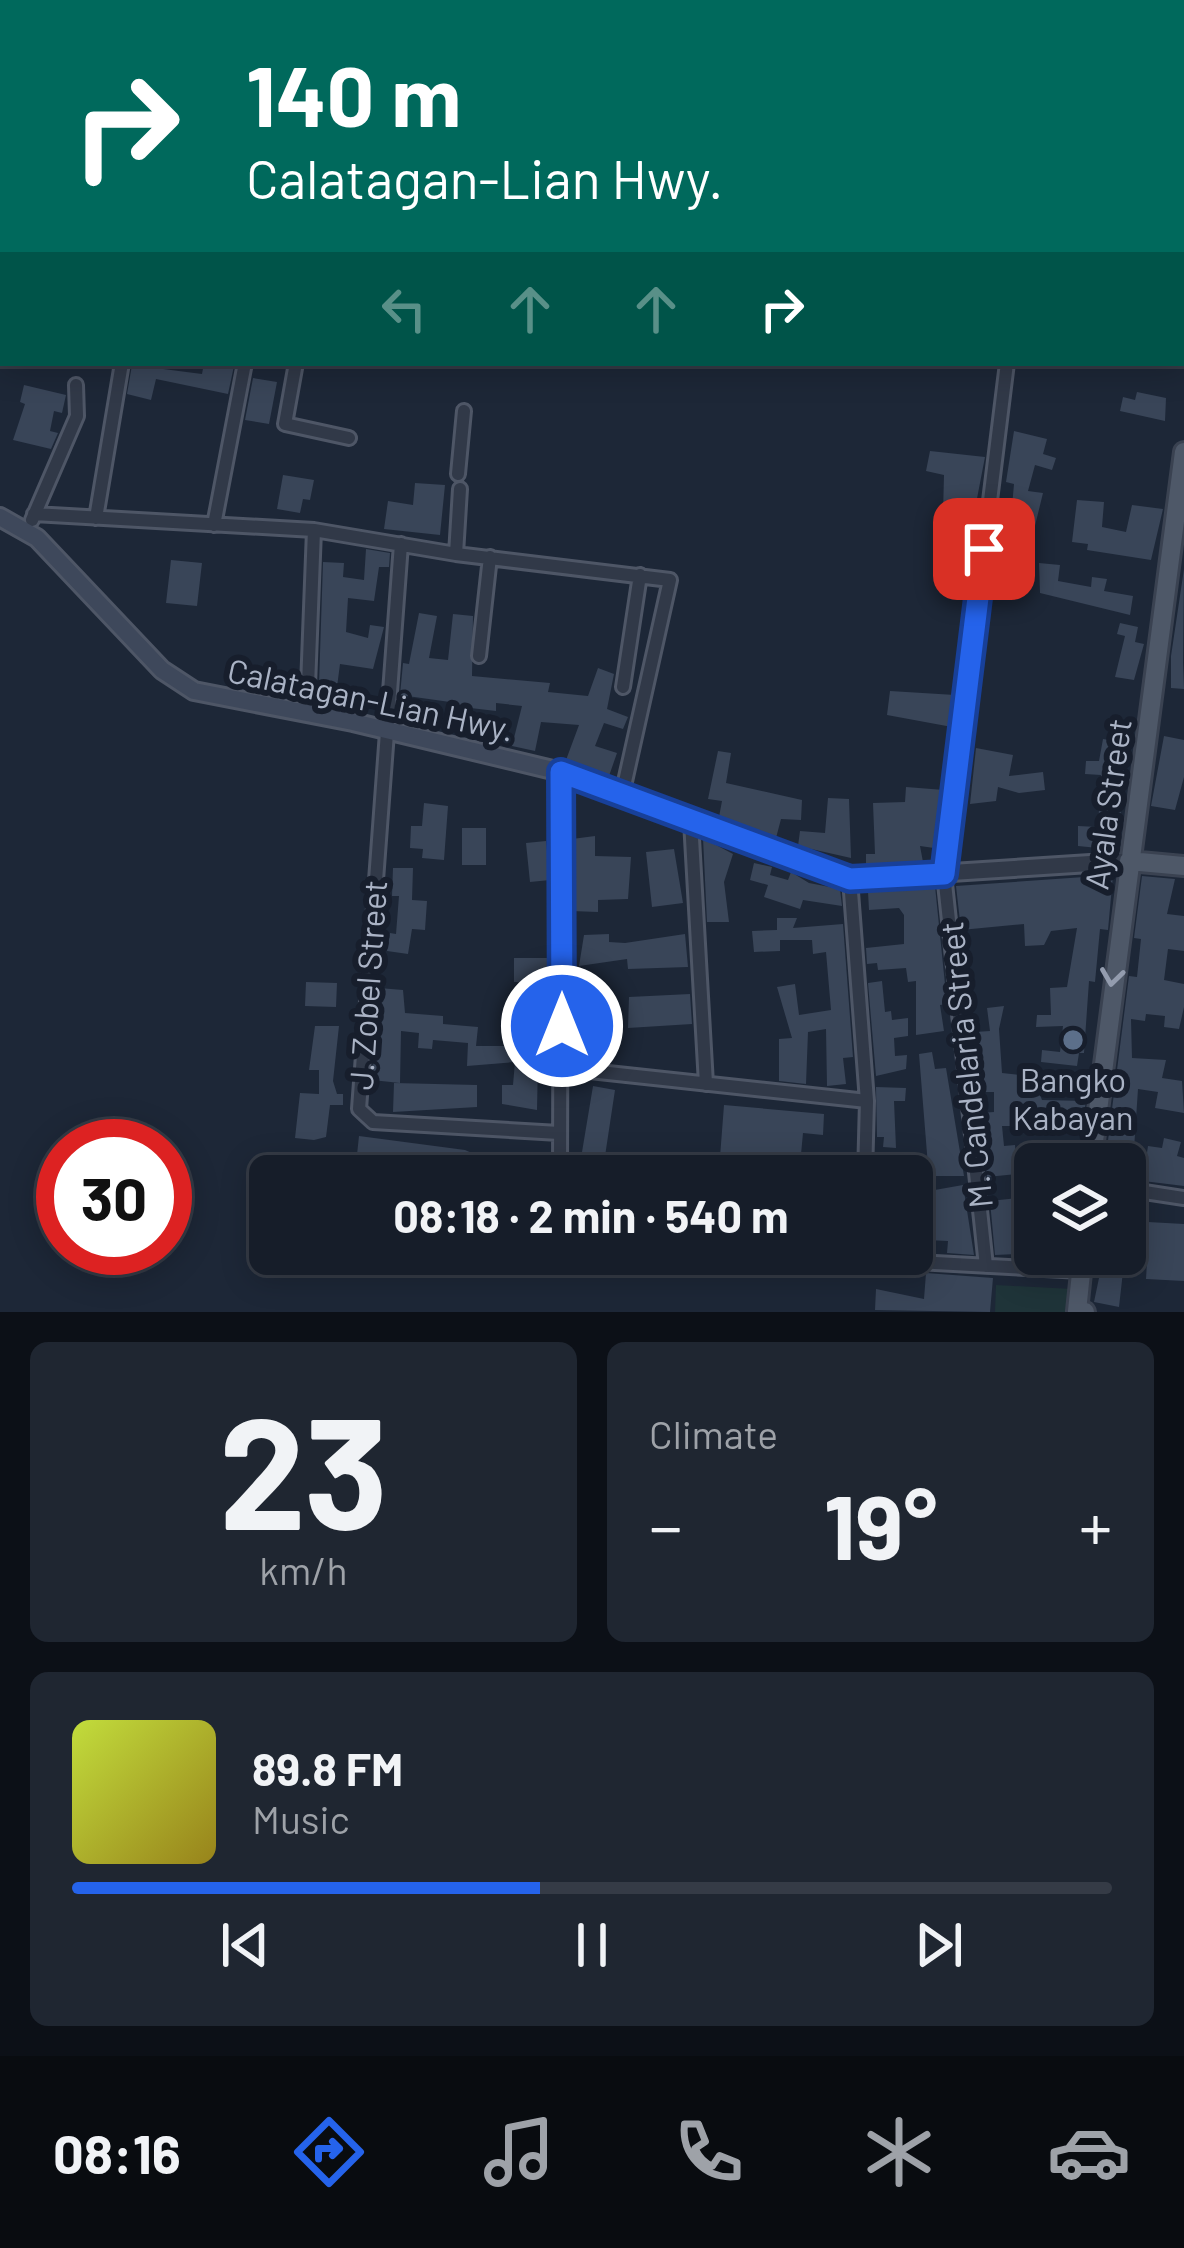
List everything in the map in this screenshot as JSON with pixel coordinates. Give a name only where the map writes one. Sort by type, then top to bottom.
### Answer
[{"type":"main road","name":"Ayala Street","points":[[1094,1143],[1184,452]]},
{"type":"main road","name":"Calatagan-Lian Hwy.","points":[[0,517],[26,532],[162,670],[194,691],[308,712],[561,772],[850,879]]},
{"type":"main road","points":[[1129,861],[1184,866]]},
{"type":"main road","points":[[1081,1311],[1082,1275]]},
{"type":"street","points":[[96,518],[121,366]]},
{"type":"street","points":[[214,525],[244,366]]},
{"type":"street","points":[[295,366],[285,424],[349,438]]},
{"type":"street","name":"M. Candelaria Street","points":[[986,1266],[944,874],[1007,366]]},
{"type":"street","points":[[26,532],[76,416],[76,386]]},
{"type":"street","points":[[458,474],[464,411]]},
{"type":"street","points":[[456,554],[460,489]]},
{"type":"street","points":[[34,514],[314,530],[456,554],[670,580],[622,795]]},
{"type":"street","points":[[308,712],[314,530]]},
{"type":"street","points":[[384,730],[400,544]]},
{"type":"street","points":[[479,656],[490,557]]},
{"type":"street","points":[[623,686],[640,575]]},
{"type":"street","name":"J. Zobel Street","points":[[384,730],[359,1109],[373,1121],[559,1133]]},
{"type":"street","points":[[560,1155],[561,772]]},
{"type":"street","points":[[691,821],[706,1084]]},
{"type":"street","points":[[866,1155],[867,1101],[850,879],[1129,861]]},
{"type":"street","points":[[562,1068],[867,1101]]},
{"type":"street","points":[[1146,1193],[1184,1198]]},
{"type":"street","points":[[933,1262],[1014,1265]]},
{"type":"green space","points":[[996,1285],[1072,1289],[1071,1312],[995,1312]]},
{"type":"building","points":[[132,366],[202,374],[203,366],[234,366],[228,394],[156,379],[151,400],[127,394]]},
{"type":"building","points":[[253,378],[277,382],[269,424],[245,420]]},
{"type":"building","points":[[24,385],[66,395],[62,413],[54,411],[50,431],[58,433],[51,449],[13,440],[25,404],[20,402]]},
{"type":"building","points":[[1137,392],[1166,398],[1165,421],[1120,411],[1123,397],[1135,400]]},
{"type":"building","points":[[1014,431],[1047,439],[1043,454],[1056,458],[1052,470],[1035,465],[1028,491],[1043,493],[1033,534],[1010,529],[1014,484],[1006,482]]},
{"type":"building","points":[[930,451],[985,457],[974,514],[943,514],[944,475],[926,471]]},
{"type":"building","points":[[283,475],[314,480],[310,500],[303,499],[300,513],[277,509]]},
{"type":"building","points":[[415,483],[445,485],[440,535],[384,529],[388,501],[413,505]]},
{"type":"building","points":[[1077,500],[1104,502],[1102,527],[1126,532],[1132,505],[1163,509],[1151,560],[1087,550],[1088,544],[1072,542]]},
{"type":"building","points":[[366,549],[390,553],[389,567],[379,567],[374,601],[348,598],[346,632],[368,638],[370,625],[384,627],[373,669],[340,664],[337,687],[319,684],[323,562],[344,563],[343,577],[364,580]]},
{"type":"building","points":[[171,560],[202,563],[197,606],[166,603]]},
{"type":"building","points":[[1039,563],[1060,565],[1058,581],[1091,587],[1092,577],[1107,579],[1104,591],[1133,596],[1130,615],[1040,593]]},
{"type":"building","points":[[1184,569],[1184,689],[1171,688],[1171,656]]},
{"type":"building","points":[[419,613],[437,616],[429,658],[448,660],[453,614],[473,616],[472,676],[550,683],[548,692],[588,696],[598,668],[614,674],[607,709],[628,717],[623,729],[604,723],[595,746],[617,753],[609,776],[566,760],[579,725],[541,722],[535,751],[512,746],[522,706],[496,703],[496,711],[462,707],[460,721],[448,719],[450,702],[400,695],[403,663],[409,664]]},
{"type":"building","points":[[1120,623],[1138,627],[1135,642],[1144,644],[1134,680],[1115,677],[1125,636],[1117,634]]},
{"type":"building","points":[[890,691],[955,695],[952,727],[887,715]]},
{"type":"building","points":[[1164,736],[1184,740],[1184,777],[1175,810],[1151,806]]},
{"type":"building","points":[[1103,739],[1126,743],[1118,850],[1078,846],[1078,826],[1098,827],[1101,775],[1085,774],[1086,761],[1099,761]]},
{"type":"building","points":[[976,748],[1013,755],[1009,776],[1043,772],[1045,790],[1019,793],[998,787],[996,801],[970,804]]},
{"type":"building","points":[[718,751],[731,753],[726,783],[802,800],[801,820],[781,819],[776,838],[719,817],[722,801],[708,799]]},
{"type":"building","points":[[906,787],[944,790],[934,848],[920,846],[923,862],[866,866],[866,854],[875,854],[873,803],[905,802]]},
{"type":"building","points":[[828,798],[849,799],[851,858],[798,846],[800,831],[825,833]]},
{"type":"building","points":[[424,803],[448,806],[444,860],[422,858],[423,849],[410,848],[411,826],[422,826]]},
{"type":"building","points":[[462,828],[486,828],[486,865],[462,865]]},
{"type":"building","points":[[595,836],[595,856],[631,857],[628,899],[598,900],[598,912],[571,911],[572,839]]},
{"type":"building","points":[[703,838],[733,854],[724,882],[729,922],[707,922]]},
{"type":"building","points":[[546,841],[550,880],[530,882],[526,843]]},
{"type":"building","points":[[674,849],[683,903],[652,907],[646,852]]},
{"type":"building","points":[[754,863],[772,867],[770,875],[788,880],[791,872],[809,883],[840,889],[842,906],[803,900],[800,909],[764,897],[768,885],[750,880]]},
{"type":"building","points":[[393,868],[413,868],[412,900],[427,901],[425,930],[412,929],[408,954],[387,951],[390,933],[396,934],[399,896],[392,896]]},
{"type":"building","points":[[1113,875],[1108,930],[1100,929],[1095,982],[1089,981],[1084,1053],[1079,1053],[1077,1066],[1041,1062],[1042,1050],[1060,1052],[1063,1026],[1036,1027],[1037,1015],[1051,1015],[1050,988],[1067,987],[1077,928],[1051,931],[1044,945],[1025,946],[1024,924],[961,930],[956,886]]},
{"type":"building","points":[[1142,876],[1175,879],[1167,914],[1184,916],[1184,951],[1168,949],[1164,980],[1184,984],[1179,1029],[1164,1027],[1165,1016],[1146,1014],[1145,1021],[1131,1019],[1132,1058],[1166,1060],[1162,1078],[1182,1081],[1184,1113],[1155,1108],[1158,1092],[1138,1089],[1134,1143],[1108,1143],[1129,976],[1137,977],[1141,939],[1134,938]]},
{"type":"building","points":[[935,886],[947,1004],[940,1005],[944,1031],[916,1035],[916,981],[908,982],[906,968],[878,970],[877,963],[867,964],[866,948],[904,944],[904,915],[899,908],[869,910],[868,892]]},
{"type":"building","points":[[777,918],[797,918],[793,928],[843,924],[853,1057],[843,1058],[846,1084],[827,1086],[826,1029],[808,1032],[806,1084],[779,1081],[779,1039],[792,1038],[777,987],[795,984],[799,1015],[831,1010],[826,952],[813,954],[812,940],[780,940],[780,951],[754,952],[752,931],[777,930]]},
{"type":"building","points":[[609,934],[609,942],[625,943],[685,934],[688,967],[628,969],[627,959],[579,966],[584,935]]},
{"type":"building","points":[[514,958],[548,958],[547,983],[514,982]]},
{"type":"building","points":[[882,981],[885,1012],[891,1011],[892,1020],[908,1018],[908,1036],[894,1038],[895,1056],[907,1055],[906,1069],[876,1076],[868,983]]},
{"type":"building","points":[[306,982],[337,983],[336,1007],[305,1006]]},
{"type":"building","points":[[379,988],[403,990],[405,1013],[443,1016],[443,1024],[478,1027],[476,1046],[505,1046],[507,1013],[539,1014],[537,1110],[502,1104],[502,1085],[513,1085],[515,1062],[467,1066],[468,1043],[433,1040],[432,1049],[418,1048],[419,1033],[401,1031],[400,1083],[372,1080]]},
{"type":"building","points":[[690,994],[692,1024],[628,1028],[629,997]]},
{"type":"building","points":[[1004,1006],[999,1029],[1002,1073],[1021,1075],[1020,1088],[1038,1090],[1042,1100],[1086,1101],[1082,1126],[1002,1126],[1004,1146],[1014,1145],[1014,1174],[987,1177],[980,1113],[994,1112],[994,1092],[978,1092],[975,1032],[990,1031],[987,1008]]},
{"type":"building","points":[[315,1026],[339,1026],[333,1081],[337,1094],[343,1094],[343,1105],[330,1105],[326,1137],[314,1140],[295,1138],[300,1093],[319,1094],[319,1070],[309,1070]]},
{"type":"building","points":[[571,1034],[611,1040],[611,1060],[571,1056]]},
{"type":"building","points":[[932,1052],[935,1069],[946,1068],[964,1176],[933,1176],[919,1054]]},
{"type":"building","points":[[394,1083],[477,1085],[477,1107],[393,1112]]},
{"type":"building","points":[[593,1086],[615,1090],[605,1155],[582,1155]]},
{"type":"building","points":[[876,1087],[906,1088],[905,1101],[894,1101],[896,1148],[883,1147],[884,1137],[877,1137]]},
{"type":"building","points":[[724,1105],[824,1114],[823,1135],[803,1133],[801,1155],[720,1155]]},
{"type":"building","points":[[359,1136],[476,1155],[357,1155]]},
{"type":"building","points":[[1164,1138],[1181,1142],[1177,1156],[1184,1158],[1184,1186],[1146,1181],[1148,1146],[1162,1148]]},
{"type":"building","points":[[963,1185],[974,1255],[947,1253],[948,1241],[933,1240],[933,1190]]},
{"type":"building","points":[[1014,1198],[1014,1254],[995,1255],[990,1201]]},
{"type":"building","points":[[1146,1206],[1148,1222],[1184,1224],[1184,1281],[1146,1279]]},
{"type":"building","points":[[926,1275],[993,1278],[990,1312],[875,1310],[876,1289],[924,1299]]},
{"type":"building","points":[[1100,1275],[1123,1275],[1119,1307],[1094,1302]]},
{"type":"place","name":"Bangko Kabayan","points":[[1073,1040]]},
{"type":"route","points":[[562,1026],[561,772],[850,879],[944,874],[984,549]]}]
